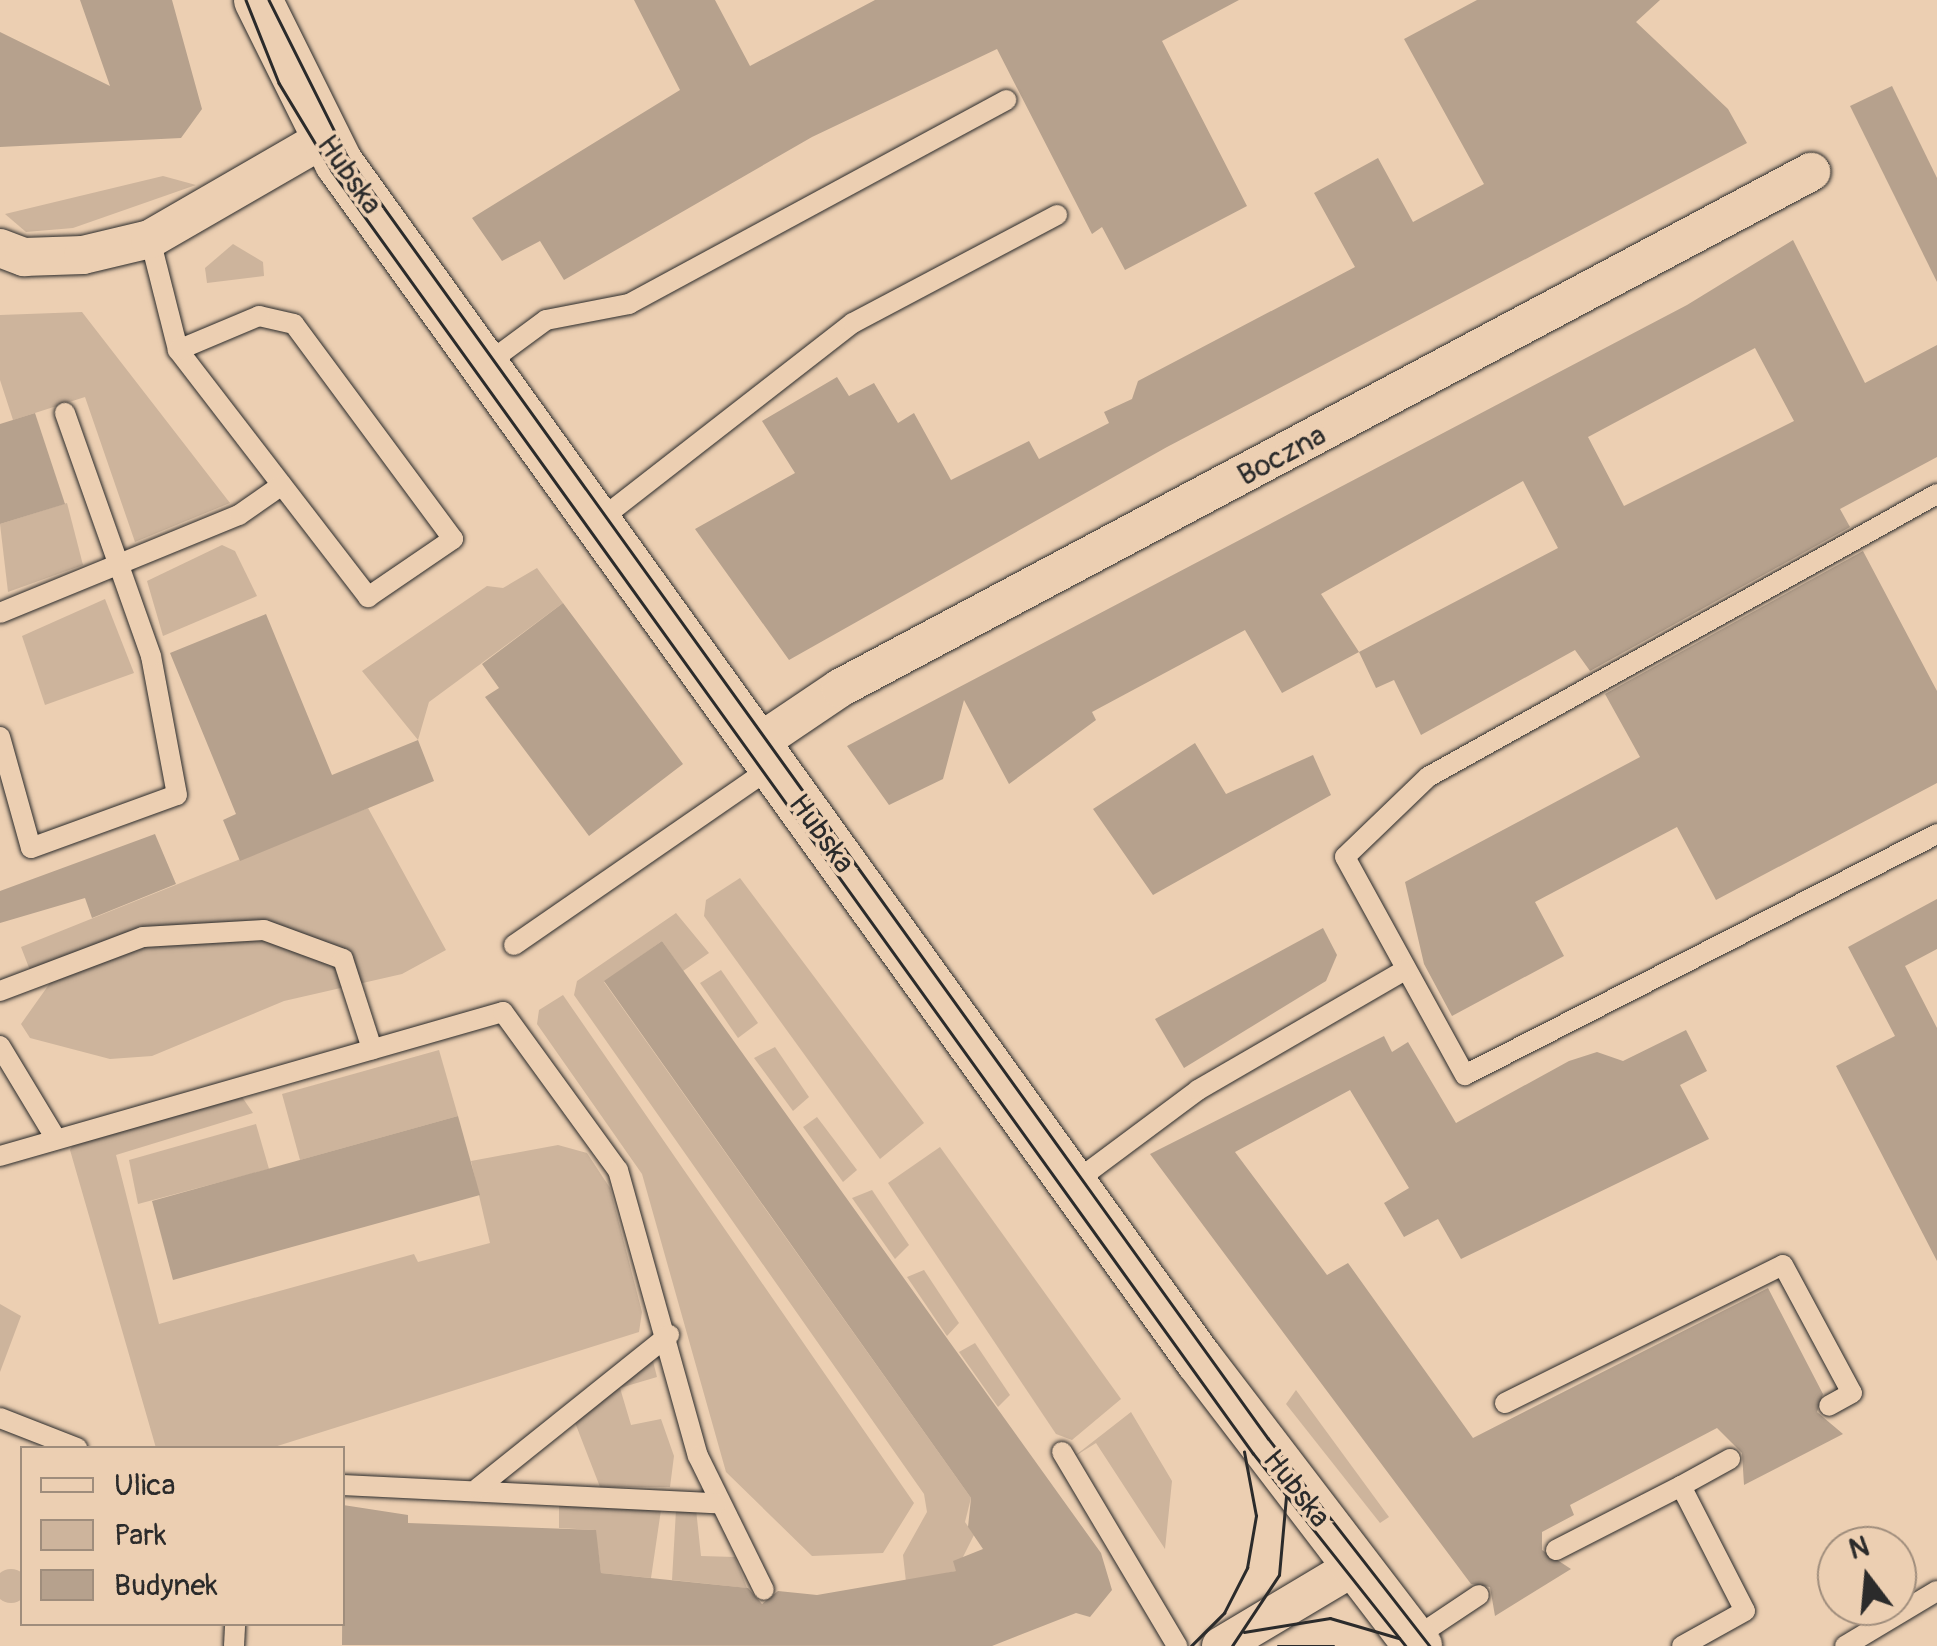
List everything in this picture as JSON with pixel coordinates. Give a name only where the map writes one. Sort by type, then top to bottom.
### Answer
[{"type":"street","name":"Hubska","points":[[258,0],[323,138],[1072,1184],[1416,1642]]},
{"type":"street","points":[[0,248],[82,254],[150,238],[323,138]]},
{"type":"street","name":"Boczna","points":[[765,755],[828,695],[1811,172]]},
{"type":"street","points":[[1221,1646],[1356,1565]]},
{"type":"lane","points":[[484,366],[546,320],[629,304],[1006,100]]},
{"type":"lane","points":[[596,522],[853,322],[1057,214]]},
{"type":"lane","points":[[150,238],[178,350],[368,597],[453,538],[294,324],[259,316],[178,350]]},
{"type":"lane","points":[[0,737],[31,848],[177,795],[151,656],[115,571],[65,413]]},
{"type":"lane","points":[[0,613],[115,571],[282,486]]},
{"type":"lane","points":[[1937,494],[1428,777],[1345,858],[1465,1075],[1937,834]]},
{"type":"lane","points":[[514,945],[765,755]]},
{"type":"lane","points":[[0,991],[143,937],[264,930],[343,958],[372,1049]]},
{"type":"lane","points":[[1072,1184],[1198,1090],[1405,970]]},
{"type":"lane","points":[[0,1156],[55,1137],[503,1012],[618,1170],[716,1503],[764,1590]]},
{"type":"lane","points":[[0,1046],[55,1137]]},
{"type":"lane","points":[[1505,1403],[1783,1266],[1852,1394],[1829,1406]]},
{"type":"lane","points":[[478,1488],[668,1335]]},
{"type":"lane","points":[[0,1418],[72,1446]]},
{"type":"lane","points":[[1062,1452],[1177,1646]]},
{"type":"lane","points":[[1556,1550],[1730,1459]]},
{"type":"lane","points":[[345,1485],[478,1488],[716,1503]]},
{"type":"lane","points":[[1681,1486],[1745,1611],[1682,1646]]},
{"type":"lane","points":[[1845,1646],[1937,1591]]},
{"type":"lane","points":[[1416,1642],[1479,1595]]},
{"type":"green space","points":[[163,176],[196,185],[73,228],[26,232],[5,214]]},
{"type":"green space","points":[[233,244],[263,262],[264,276],[207,283],[205,268]]},
{"type":"green space","points":[[82,312],[230,503],[135,542],[85,397],[13,420],[0,380],[0,315]]},
{"type":"green space","points":[[67,503],[83,565],[8,592],[0,524]]},
{"type":"green space","points":[[222,545],[235,551],[257,596],[163,636],[147,581]]},
{"type":"green space","points":[[537,568],[563,603],[429,702],[418,740],[362,671],[487,586],[503,588]]},
{"type":"green space","points":[[105,599],[134,673],[45,705],[22,636]]},
{"type":"green space","points":[[368,808],[446,950],[402,974],[284,1001],[152,1056],[110,1059],[30,1038],[21,1024],[50,983],[31,973],[21,947]]},
{"type":"green space","points":[[740,878],[924,1123],[880,1159],[704,916],[706,900]]},
{"type":"green space","points":[[676,913],[709,953],[683,971],[662,941],[604,982],[971,1498],[965,1522],[974,1535],[956,1571],[906,1582],[903,1555],[927,1512],[924,1494],[574,995],[577,981]]},
{"type":"green space","points":[[721,970],[758,1023],[738,1038],[700,983]]},
{"type":"green space","points":[[563,995],[914,1503],[883,1553],[812,1556],[726,1472],[642,1174],[537,1024],[539,1010]]},
{"type":"green space","points":[[775,1047],[809,1097],[793,1111],[754,1058]]},
{"type":"green space","points":[[439,1050],[458,1116],[300,1160],[282,1094]]},
{"type":"green space","points":[[240,1094],[253,1113],[116,1155],[159,1324],[414,1254],[418,1262],[490,1243],[471,1161],[558,1145],[587,1153],[610,1188],[642,1312],[639,1332],[277,1446],[155,1446],[70,1150],[75,1141]]},
{"type":"green space","points":[[817,1117],[857,1170],[843,1182],[803,1127]]},
{"type":"green space","points":[[256,1124],[269,1169],[138,1204],[129,1160]]},
{"type":"green space","points":[[940,1147],[1121,1399],[1072,1440],[1056,1434],[888,1183]]},
{"type":"green space","points":[[872,1190],[909,1245],[895,1259],[852,1198]]},
{"type":"green space","points":[[924,1270],[959,1323],[947,1336],[907,1277]]},
{"type":"green space","points":[[0,1304],[21,1316],[0,1372]]},
{"type":"green space","points":[[975,1343],[1010,1395],[998,1407],[959,1352]]},
{"type":"green space","points":[[652,1357],[657,1377],[620,1388],[631,1425],[661,1419],[674,1456],[670,1487],[600,1487],[574,1420]]},
{"type":"green space","points":[[1296,1390],[1389,1517],[1380,1523],[1286,1404]]},
{"type":"green space","points":[[1131,1412],[1172,1481],[1165,1549],[1096,1443],[1072,1458]]},
{"type":"green space","points":[[559,1504],[661,1510],[651,1578],[601,1573],[595,1530],[559,1528]]},
{"type":"green space","points":[[696,1509],[701,1556],[735,1557],[747,1588],[672,1580],[676,1510]]},
{"type":"green space","points":[[17,1571],[20,1600],[11,1603],[-1,1598],[-1,1574]]},
{"type":"building","points":[[80,0],[172,0],[202,109],[181,138],[0,147],[0,32],[110,86]]},
{"type":"building","points":[[634,0],[715,0],[750,66],[875,0],[1239,0],[1162,41],[1247,206],[1125,270],[1102,227],[1092,234],[997,49],[812,137],[564,280],[540,241],[502,261],[472,218],[680,90]]},
{"type":"building","points":[[1477,0],[1660,0],[1636,22],[1728,109],[1747,143],[1167,447],[789,660],[695,529],[795,473],[762,421],[837,377],[849,396],[874,383],[898,423],[914,413],[951,480],[1029,441],[1039,459],[1109,423],[1104,412],[1132,399],[1138,381],[1355,267],[1314,193],[1378,158],[1413,222],[1484,184],[1404,39]]},
{"type":"building","points":[[1892,86],[1937,178],[1937,282],[1850,106]]},
{"type":"building","points":[[1793,240],[1865,383],[1937,345],[1937,457],[1840,509],[1850,527],[1590,671],[1575,650],[1421,735],[1394,680],[1376,688],[1359,652],[1282,693],[1245,630],[1092,712],[1096,720],[1009,784],[964,700],[943,779],[889,805],[847,746],[1687,305]],"holes":[[[1755,348],[1794,421],[1624,506],[1588,437]],[[1523,481],[1558,548],[1359,652],[1321,594]]]},
{"type":"building","points":[[35,413],[65,504],[0,524],[0,424]]},
{"type":"building","points":[[1863,551],[1937,691],[1937,783],[1716,900],[1677,827],[1535,902],[1564,956],[1452,1016],[1424,964],[1405,882],[1640,757],[1605,694]]},
{"type":"building","points":[[563,603],[683,764],[589,836],[485,697],[499,688],[482,664]]},
{"type":"building","points":[[266,614],[332,775],[418,740],[434,781],[240,861],[223,820],[236,814],[170,653]]},
{"type":"building","points":[[1195,743],[1226,794],[1313,755],[1331,795],[1153,895],[1093,809]]},
{"type":"building","points":[[155,834],[176,884],[92,918],[85,898],[0,923],[0,891]]},
{"type":"building","points":[[1937,899],[1937,949],[1905,966],[1937,1028],[1937,1261],[1836,1066],[1895,1036],[1848,947]]},
{"type":"building","points":[[1323,928],[1337,955],[1326,981],[1184,1068],[1155,1019]]},
{"type":"building","points":[[662,941],[1101,1553],[1112,1590],[1090,1617],[1076,1613],[992,1646],[342,1645],[345,1505],[408,1515],[408,1523],[596,1530],[601,1573],[748,1588],[762,1604],[778,1591],[817,1595],[956,1571],[953,1561],[983,1549],[968,1527],[971,1498],[604,981]]},
{"type":"building","points":[[1686,1030],[1707,1071],[1680,1085],[1709,1139],[1461,1259],[1438,1219],[1404,1237],[1384,1203],[1409,1188],[1350,1090],[1235,1152],[1327,1275],[1348,1263],[1473,1438],[1768,1288],[1823,1394],[1817,1412],[1843,1434],[1744,1485],[1742,1453],[1717,1428],[1570,1505],[1574,1515],[1542,1532],[1542,1550],[1571,1569],[1495,1616],[1490,1587],[1471,1584],[1150,1154],[1384,1036],[1392,1052],[1408,1042],[1456,1123],[1569,1061],[1597,1052],[1623,1061]]},
{"type":"building","points":[[458,1116],[480,1195],[173,1280],[152,1201]]},
{"type":"tram line","points":[[246,0],[279,83],[332,171],[1253,1453],[1406,1646]]},
{"type":"tram line","points":[[269,0],[347,156],[1268,1438],[1430,1646]]},
{"type":"tram line","points":[[1191,1646],[1224,1613],[1247,1568],[1256,1516],[1244,1452]]},
{"type":"tram line","points":[[1232,1646],[1279,1575],[1286,1497]]},
{"type":"tram line","points":[[1244,1632],[1330,1618],[1399,1638]]},
{"type":"tram line","points":[[1278,1646],[1334,1646]]}]
